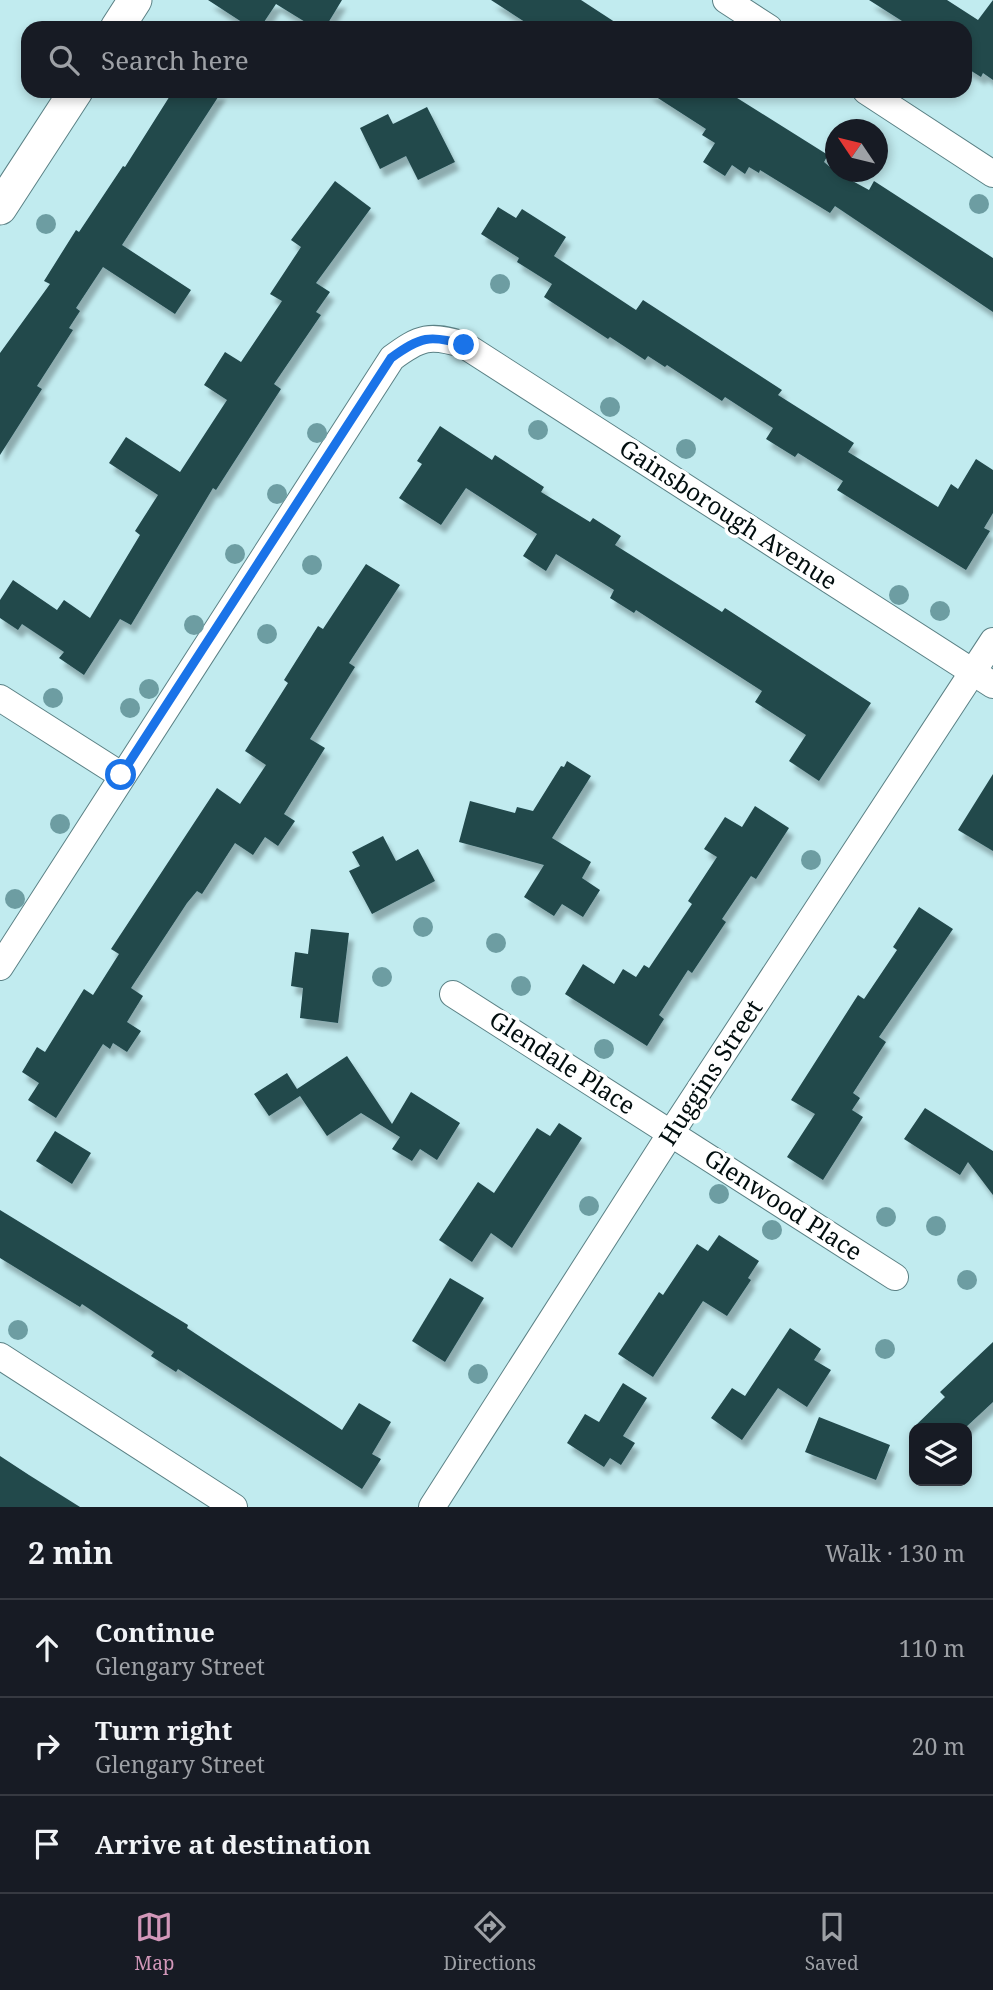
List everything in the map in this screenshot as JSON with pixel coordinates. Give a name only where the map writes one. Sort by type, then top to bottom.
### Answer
[{"type":"street","points":[[122,21],[135,0]]},
{"type":"street","points":[[726,0],[758,21]]},
{"type":"street","points":[[0,208],[71,98]]},
{"type":"street","points":[[877,98],[993,174]]},
{"type":"street","name":"Gainsborough Avenue","points":[[121,775],[391,358],[415,340],[439,337],[464,345],[983,678]]},
{"type":"street","name":"Huggins Street","points":[[432,1507],[671,1133],[983,678],[993,640]]},
{"type":"street","points":[[0,698],[121,775],[0,967]]},
{"type":"street","name":"Glendale Place","points":[[453,993],[671,1133]]},
{"type":"street","name":"Glenwood Place","points":[[671,1133],[895,1277]]},
{"type":"street","points":[[0,1356],[234,1507]]},
{"type":"building","points":[[208,0],[342,0],[329,21],[304,21],[276,4],[265,21],[240,21]]},
{"type":"building","points":[[491,0],[581,0],[613,21],[523,21]]},
{"type":"building","points":[[869,0],[947,0],[978,20],[993,0],[993,80],[983,73],[981,77],[972,71],[972,21],[902,21]]},
{"type":"building","points":[[169,98],[217,98],[122,245],[191,290],[175,314],[103,267],[76,308],[80,311],[69,328],[73,330],[37,386],[42,389],[0,455],[0,353],[50,284],[44,281],[76,230],[79,232],[123,166],[125,167]]},
{"type":"building","points":[[658,98],[737,98],[825,153],[825,182],[854,182],[869,190],[876,182],[993,258],[993,312],[835,206],[830,213],[760,170],[759,173],[749,167],[745,174],[732,165],[725,176],[703,162],[715,143],[702,135],[706,129]]},
{"type":"building","points":[[427,107],[455,162],[418,180],[406,156],[380,169],[360,128],[388,114],[393,124]]},
{"type":"building","points":[[335,181],[371,208],[316,283],[330,292],[316,312],[321,315],[274,384],[281,389],[216,490],[213,488],[131,625],[120,619],[84,675],[59,658],[64,652],[22,624],[18,630],[0,618],[0,600],[13,580],[57,610],[64,600],[90,618],[140,535],[135,531],[158,495],[109,463],[126,437],[180,472],[227,400],[204,385],[225,352],[241,362],[282,301],[270,294],[301,247],[291,240]]},
{"type":"building","points":[[498,207],[516,218],[522,209],[566,237],[554,256],[636,310],[643,300],[782,390],[778,395],[854,443],[848,452],[938,507],[951,484],[958,489],[976,459],[993,470],[993,513],[984,528],[990,531],[966,570],[837,490],[843,481],[798,453],[795,457],[766,439],[773,428],[725,397],[722,401],[667,365],[665,367],[648,356],[645,360],[610,337],[608,339],[544,297],[552,284],[517,262],[519,258],[481,234]]},
{"type":"building","points":[[440,426],[492,460],[495,455],[544,487],[541,492],[590,522],[593,518],[621,536],[615,545],[722,612],[725,608],[871,703],[819,781],[789,761],[806,735],[755,702],[762,691],[636,610],[634,613],[610,598],[614,590],[556,554],[546,571],[523,556],[537,534],[466,488],[441,525],[399,498],[422,464],[417,461]]},
{"type":"building","points":[[366,564],[400,585],[349,663],[355,667],[310,739],[325,748],[284,814],[295,821],[278,846],[265,837],[253,855],[235,843],[202,894],[197,891],[187,903],[131,988],[143,996],[127,1022],[141,1031],[127,1052],[113,1043],[110,1049],[103,1044],[56,1118],[28,1100],[39,1083],[22,1072],[37,1047],[45,1052],[84,989],[93,995],[119,954],[111,949],[217,788],[240,804],[266,765],[245,751],[288,683],[284,680],[318,626],[323,629]]},
{"type":"building","points":[[567,761],[591,776],[552,838],[591,862],[582,878],[600,890],[583,917],[562,904],[554,916],[524,897],[544,865],[459,842],[470,801],[515,813],[517,807],[533,811],[561,766],[564,767]]},
{"type":"building","points":[[993,774],[993,851],[958,830]]},
{"type":"building","points":[[755,806],[789,828],[756,879],[751,876],[722,919],[726,922],[692,973],[688,970],[659,1015],[664,1019],[647,1046],[565,994],[583,964],[614,984],[623,969],[636,977],[644,965],[649,968],[692,904],[688,901],[717,857],[704,849],[725,817],[742,827]]},
{"type":"building","points":[[383,836],[396,861],[418,849],[435,881],[372,914],[349,871],[360,866],[352,852]]},
{"type":"building","points":[[919,907],[953,929],[879,1037],[886,1042],[853,1093],[860,1098],[852,1110],[863,1117],[823,1180],[787,1157],[815,1114],[791,1100],[858,995],[864,999],[897,950],[893,947]]},
{"type":"building","points":[[311,929],[349,933],[338,1023],[300,1018],[303,988],[291,986],[295,952],[308,954]]},
{"type":"building","points":[[347,1056],[392,1124],[411,1092],[460,1123],[437,1160],[420,1149],[412,1161],[392,1149],[400,1137],[361,1113],[327,1136],[300,1096],[269,1116],[254,1094],[287,1073],[297,1089]]},
{"type":"building","points":[[925,1108],[993,1151],[993,1195],[968,1162],[960,1175],[904,1139]]},
{"type":"building","points":[[559,1123],[582,1138],[512,1248],[491,1233],[472,1262],[439,1240],[478,1182],[494,1193],[537,1128],[550,1136]]},
{"type":"building","points":[[55,1131],[91,1153],[72,1184],[36,1161]]},
{"type":"building","points":[[0,1210],[188,1325],[187,1328],[342,1430],[359,1403],[391,1422],[372,1454],[381,1459],[362,1489],[178,1369],[176,1372],[151,1356],[154,1352],[82,1304],[80,1307],[0,1258]]},
{"type":"building","points":[[719,1235],[759,1261],[748,1278],[751,1280],[727,1316],[703,1301],[653,1377],[618,1354],[659,1292],[663,1295],[697,1244],[708,1251]]},
{"type":"building","points":[[450,1278],[484,1298],[445,1362],[412,1341]]},
{"type":"building","points":[[790,1328],[821,1349],[814,1360],[831,1370],[807,1407],[778,1388],[742,1440],[711,1418],[732,1388],[745,1396]]},
{"type":"building","points":[[993,1342],[993,1402],[970,1423],[918,1423],[945,1397],[940,1392]]},
{"type":"building","points":[[623,1383],[647,1398],[623,1436],[635,1443],[621,1465],[610,1458],[604,1467],[567,1443],[585,1414],[599,1422]]},
{"type":"building","points":[[819,1417],[890,1445],[876,1480],[805,1452]]},
{"type":"building","points":[[0,1456],[29,1475],[80,1507],[0,1507]]},
{"type":"route","points":[[121,775],[391,358],[415,340],[439,337],[464,345]]}]
